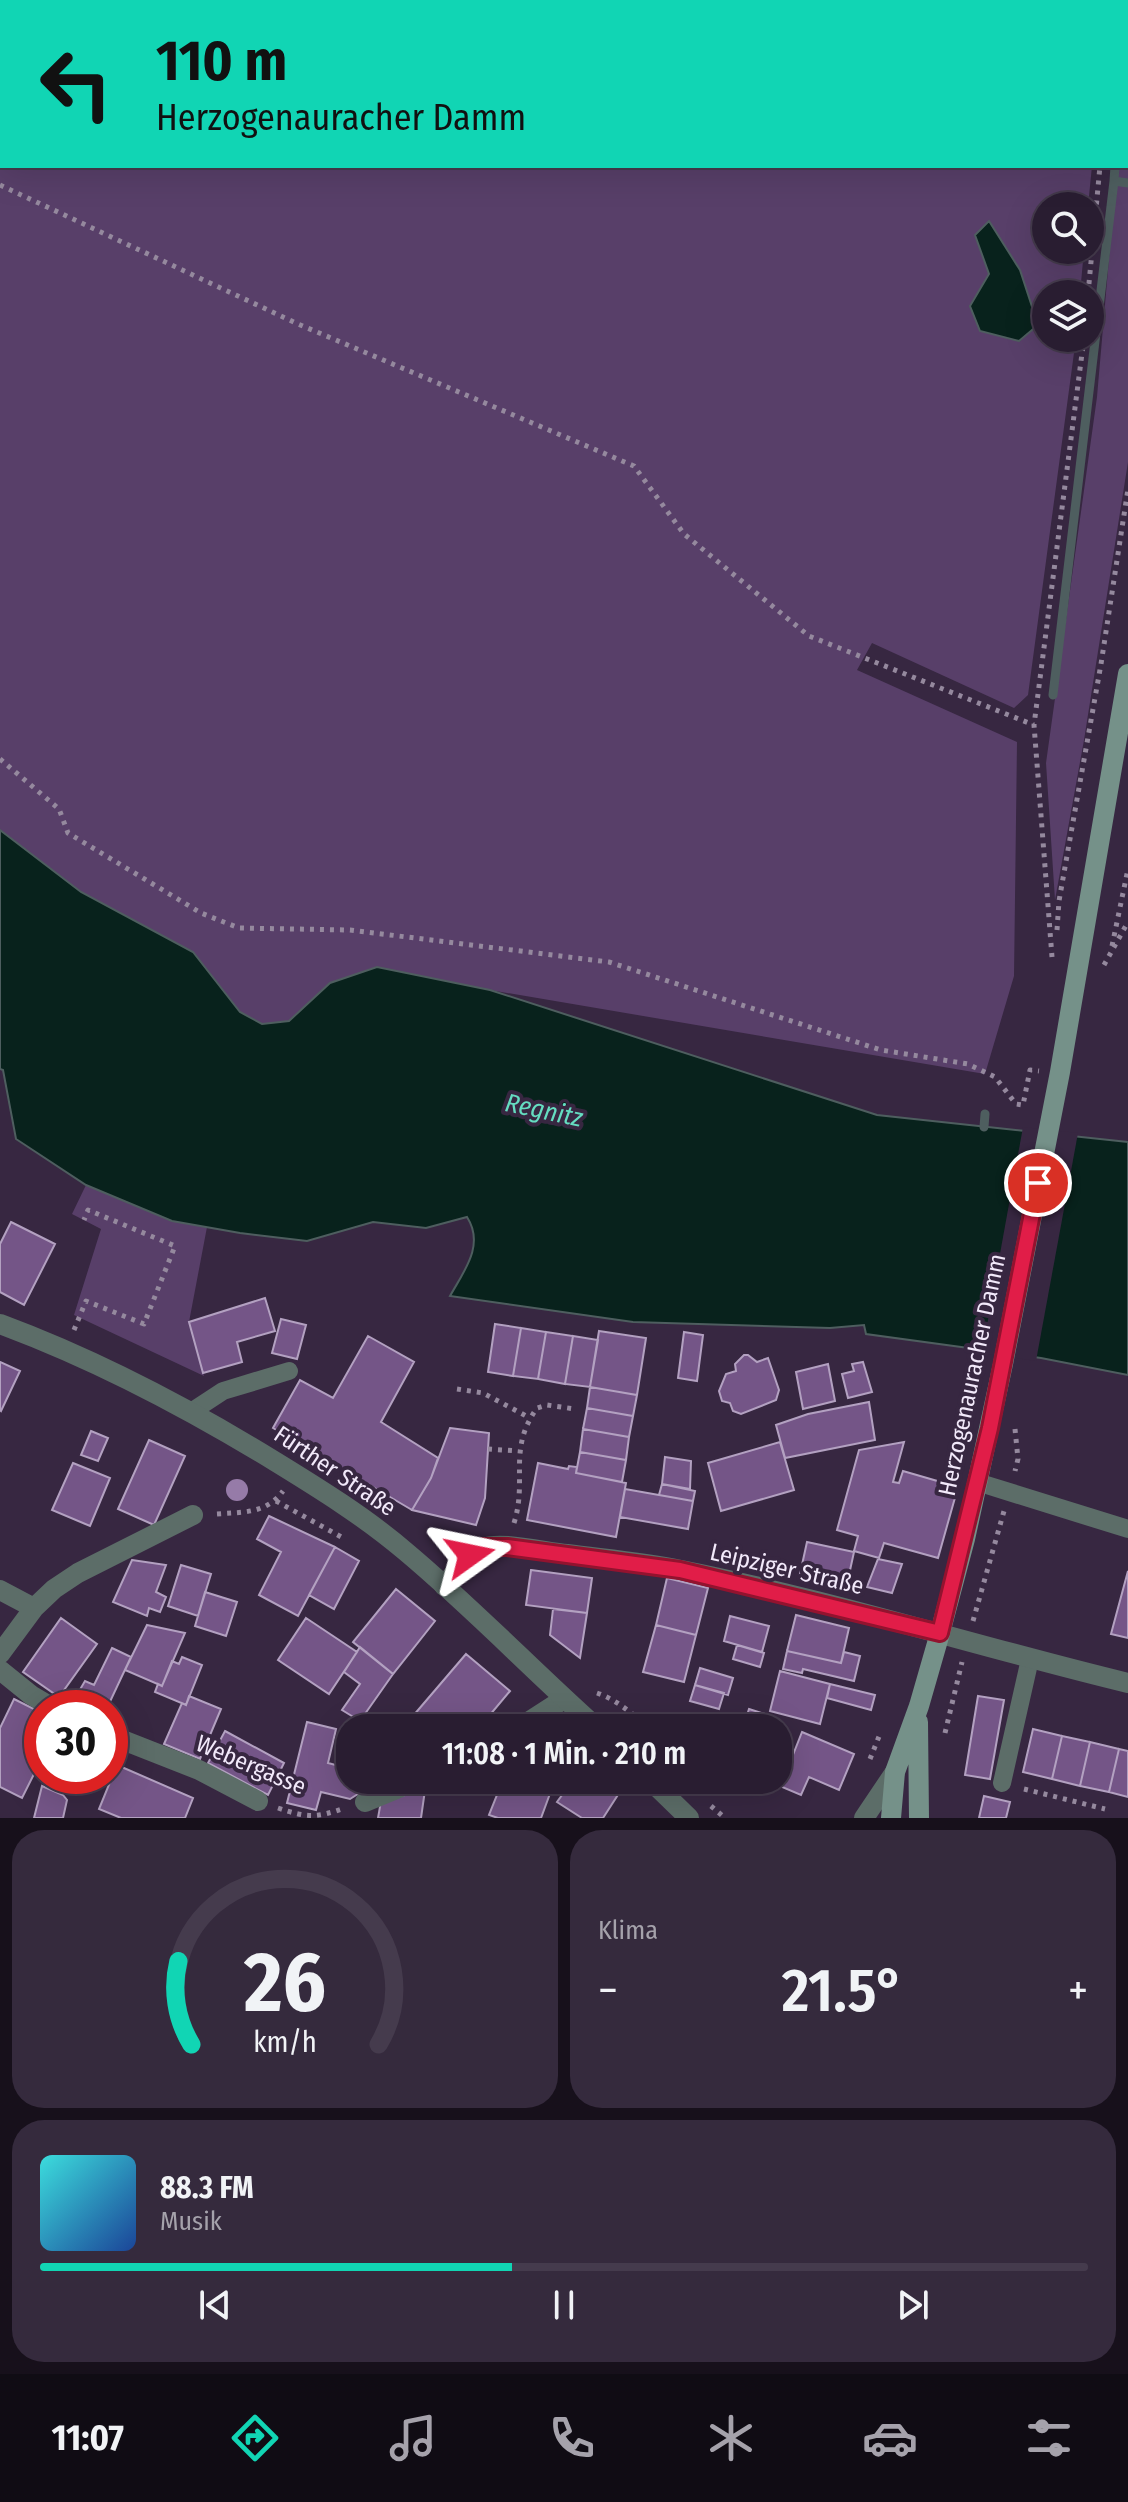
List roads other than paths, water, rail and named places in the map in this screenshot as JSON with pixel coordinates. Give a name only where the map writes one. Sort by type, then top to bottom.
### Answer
[{"type":"main road","name":"Herzogenauracher Damm","points":[[891,1818],[895,1772],[919,1706],[940,1633],[1003,1364],[1128,674]]},
{"type":"main road","name":"Herzogenauracher Damm","points":[[919,1706],[919,1818]]},
{"type":"street","name":"Fürther Straße","points":[[0,1324],[67,1349],[191,1412],[295,1474],[372,1526],[444,1586],[581,1714]]},
{"type":"street","points":[[0,1654],[34,1608],[54,1589],[78,1573],[193,1515]]},
{"type":"street","name":"Leipziger Straße","points":[[444,1586],[470,1555],[484,1547],[507,1547],[680,1570],[940,1633],[1128,1683]]},
{"type":"street","points":[[0,1590],[34,1608]]},
{"type":"street","points":[[0,1670],[25,1690]]},
{"type":"street","points":[[541,1714],[564,1699]]},
{"type":"street","name":"Webergasse","points":[[128,1742],[199,1770],[258,1801]]},
{"type":"street","points":[[864,1818],[895,1772]]},
{"type":"street","points":[[365,1802],[384,1794]]},
{"type":"street","points":[[664,1794],[689,1818]]},
{"type":"lane","points":[[191,1412],[223,1391],[289,1371]]},
{"type":"lane","points":[[977,1482],[1128,1529]]},
{"type":"lane","points":[[1002,1783],[1030,1659]]},
{"type":"water","points":[[989,221],[1020,270],[1032,307],[1032,330],[1019,341],[980,331],[970,306],[989,274],[975,235]]},
{"type":"water","name":"Regnitz","points":[[0,830],[81,892],[193,952],[240,1012],[262,1024],[289,1021],[330,983],[377,967],[490,990],[877,1115],[1128,1142],[1128,1375],[1041,1358],[866,1334],[864,1325],[830,1328],[633,1322],[450,1296],[473,1248],[472,1227],[467,1217],[426,1228],[373,1222],[307,1241],[172,1221],[86,1185],[16,1139],[3,1070],[0,1069]]},
{"type":"waterway","points":[[1114,181],[1115,168]]},
{"type":"waterway","points":[[1053,695],[1114,181],[1128,183]]},
{"type":"waterway","points":[[984,1127],[985,1114]]}]
